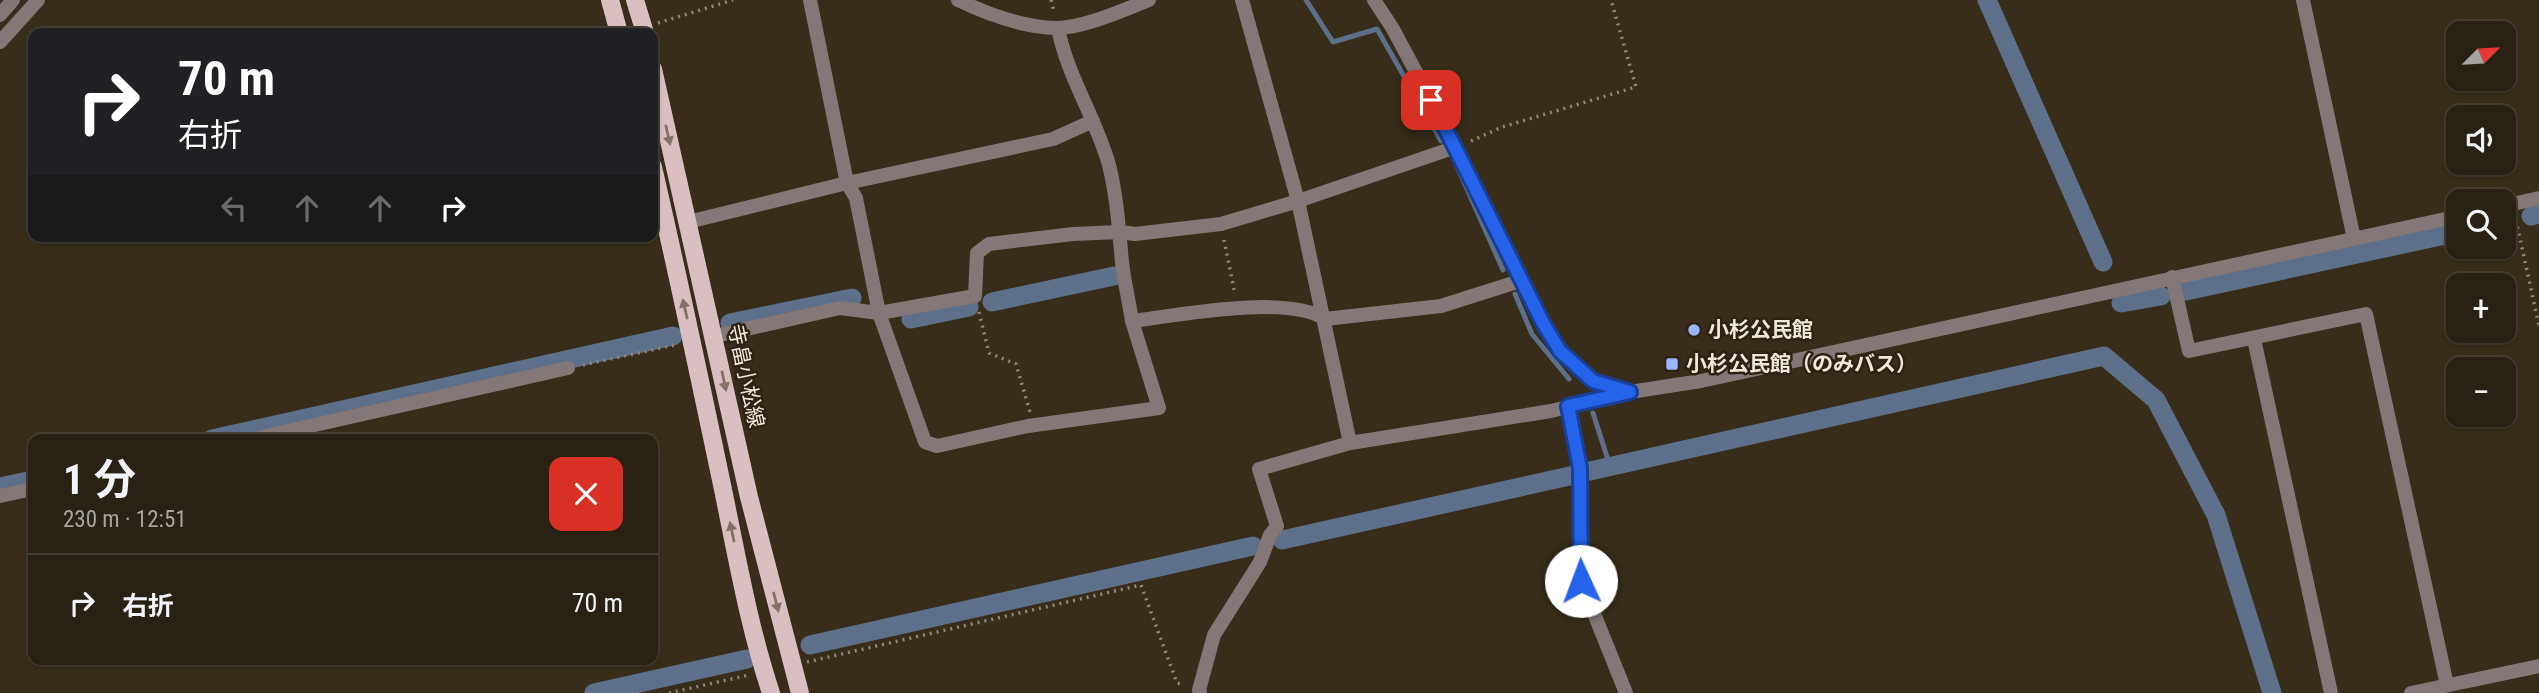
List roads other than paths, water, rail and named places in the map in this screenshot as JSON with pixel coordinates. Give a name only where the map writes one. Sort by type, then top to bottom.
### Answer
[{"type":"main road","points":[[610,0],[618,28]]},
{"type":"main road","points":[[635,0],[643,28]]},
{"type":"main road","name":"寺畠小松線","points":[[658,90],[749,497],[800,693]]},
{"type":"main road","points":[[658,189],[732,530],[771,693]]},
{"type":"street","points":[[0,15],[13,0]]},
{"type":"street","points":[[0,42],[38,0]]},
{"type":"street","points":[[810,0],[847,183],[856,198],[879,313],[925,442],[937,446],[1034,426],[1159,408],[1132,321],[1122,261],[1121,232],[1109,167],[1093,121],[1062,49],[1058,28]]},
{"type":"street","points":[[958,0],[1026,24],[1058,28],[1092,20],[1149,0]]},
{"type":"street","points":[[1241,0],[1298,201],[1350,443]]},
{"type":"street","points":[[1374,0],[1393,29],[1456,147],[1543,323],[1560,351],[1593,381],[1630,392]]},
{"type":"street","points":[[2303,0],[2354,239]]},
{"type":"street","points":[[688,222],[847,183],[1052,139],[1093,121]]},
{"type":"street","points":[[715,336],[840,308],[879,313],[975,296],[977,253],[989,244],[1073,234],[1135,234],[1221,224],[1298,201],[1456,147]]},
{"type":"street","points":[[2516,203],[2539,198]]},
{"type":"street","points":[[1200,691],[1214,635],[1260,562],[1270,534],[1277,526],[1259,469],[1350,443],[1551,411],[1630,392],[1701,381],[2446,219]]},
{"type":"street","points":[[2172,277],[2189,351],[2366,314],[2447,685]]},
{"type":"street","points":[[1132,321],[1249,307],[1312,311],[1325,318],[1441,306],[1523,281]]},
{"type":"street","points":[[2254,339],[2332,693]]},
{"type":"street","points":[[274,434],[568,368]]},
{"type":"street","points":[[1568,406],[1580,468],[1581,581],[1626,693]]},
{"type":"street","points":[[0,496],[28,490]]},
{"type":"street","points":[[2411,693],[2539,666]]},
{"type":"waterway","points":[[1306,0],[1333,42],[1377,29],[1441,141]]},
{"type":"waterway","points":[[1987,0],[2103,262]]},
{"type":"waterway","points":[[1456,164],[1503,270]]},
{"type":"waterway","points":[[2531,216],[2539,214]]},
{"type":"waterway","points":[[2186,291],[2446,235]]},
{"type":"waterway","points":[[992,302],[1114,276]]},
{"type":"waterway","points":[[1515,294],[1532,334],[1569,379]]},
{"type":"waterway","points":[[2121,303],[2161,296]]},
{"type":"waterway","points":[[730,323],[852,298]]},
{"type":"waterway","points":[[911,319],[969,307]]},
{"type":"waterway","points":[[234,434],[673,336]]},
{"type":"waterway","points":[[1590,471],[2104,356],[2156,400],[2216,515],[2272,693]]},
{"type":"waterway","points":[[1593,413],[1610,466]]},
{"type":"waterway","points":[[1282,540],[1574,475]]},
{"type":"waterway","points":[[0,487],[28,481]]},
{"type":"waterway","points":[[810,645],[1253,546]]},
{"type":"waterway","points":[[594,693],[747,659]]},
{"type":"place","name":"小杉公民館","points":[[1694,330]]},
{"type":"place","name":"小杉公民館（のみバス）","points":[[1672,364]]}]
